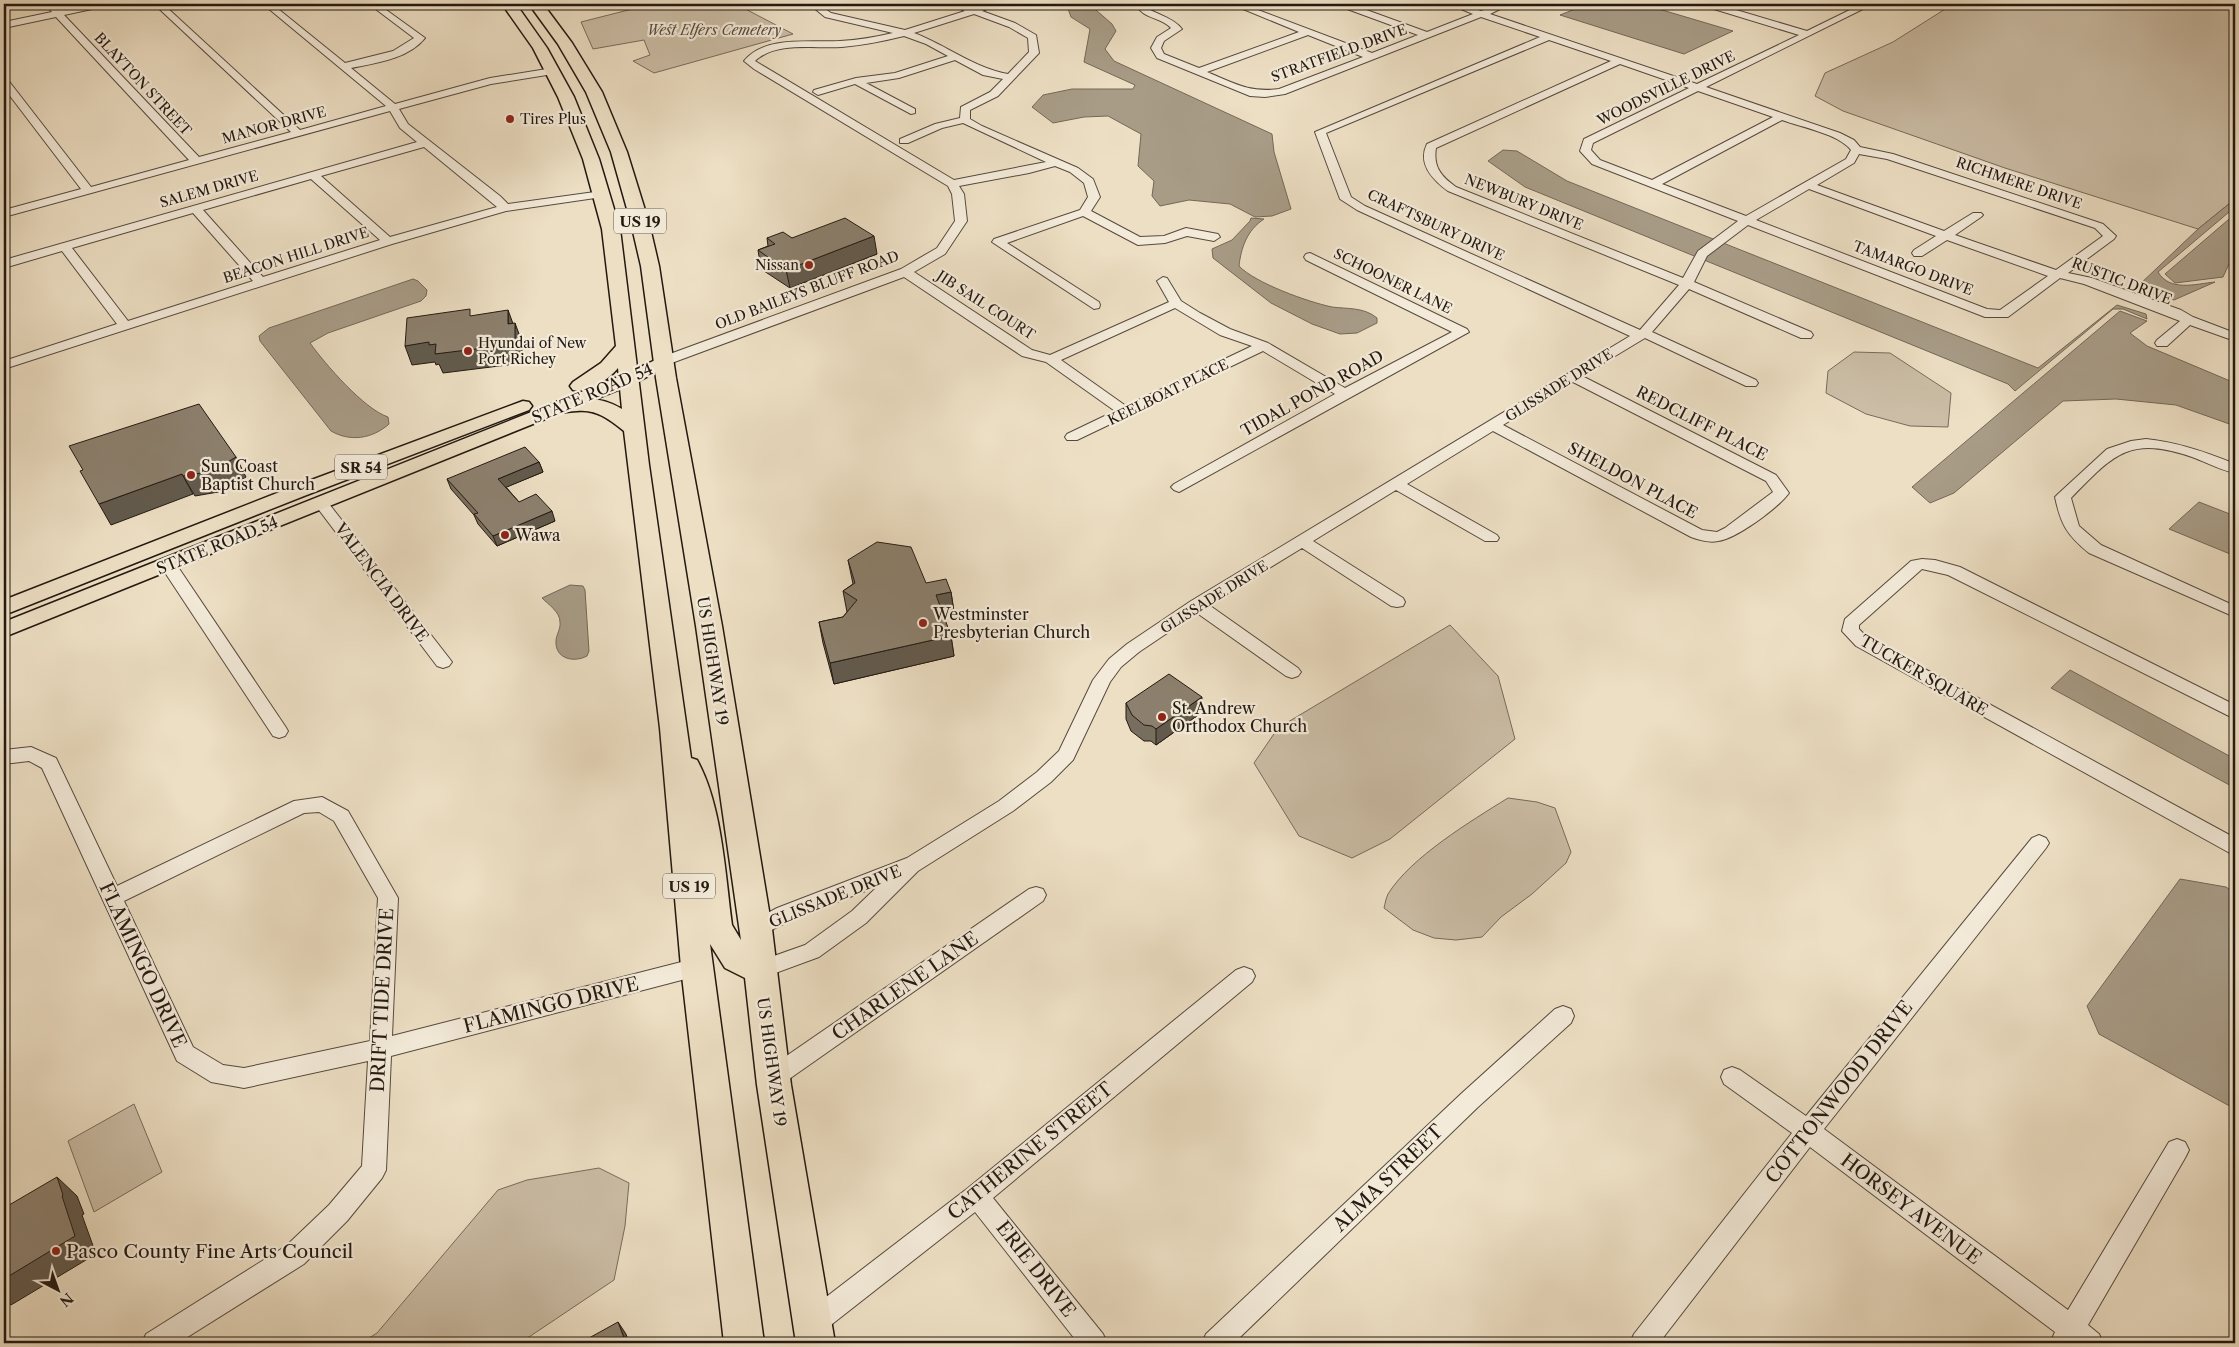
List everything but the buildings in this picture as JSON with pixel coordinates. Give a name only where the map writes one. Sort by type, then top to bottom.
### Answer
[{"type":"highway","name":"US 19","points":[[509,4],[523,21],[553,71],[580,127],[602,194],[616,262],[634,429],[674,728],[697,967],[744,1343]]},
{"type":"highway","name":"US HIGHWAY 19","points":[[536,4],[579,65],[604,114],[619,152],[640,223],[650,266],[756,929],[759,970],[774,1077],[814,1333]]},
{"type":"highway","points":[[523,21],[533,23],[564,65],[579,65]]},
{"type":"highway","points":[[553,71],[576,78],[590,101],[604,114]]},
{"type":"highway","points":[[580,386],[608,367],[626,347]]},
{"type":"highway","points":[[560,407],[582,404],[606,408],[634,429]]},
{"type":"highway","points":[[674,728],[700,804],[717,927],[736,959],[759,970]]},
{"type":"main road","name":"STATE ROAD 54","points":[[4,630],[560,407],[629,374],[664,361]]},
{"type":"main road","name":"STATE ROAD 54","points":[[4,609],[71,591],[97,571],[298,492],[580,386],[629,374]]},
{"type":"main road","points":[[162,567],[166,559],[181,550],[264,516],[298,492]]},
{"type":"street","name":"BLAYTON STREET","points":[[50,4],[197,162]]},
{"type":"street","points":[[4,25],[103,4]]},
{"type":"street","points":[[158,4],[299,134]]},
{"type":"street","points":[[267,4],[393,107],[404,126],[496,198],[505,208]]},
{"type":"street","points":[[342,67],[406,50],[417,44],[420,38],[373,4]]},
{"type":"street","points":[[822,4],[818,8],[828,15],[903,32],[929,42],[986,73],[1011,78]]},
{"type":"street","points":[[954,4],[976,10],[1012,25],[1033,37],[1034,54],[994,94],[965,109],[965,120]]},
{"type":"street","points":[[995,4],[858,44],[779,47],[762,50],[749,61],[952,184],[1030,170],[1057,162]]},
{"type":"street","points":[[1140,4],[1142,10],[1171,22],[1177,29],[1160,39],[1156,48],[1160,56],[1198,72],[1308,32]]},
{"type":"street","points":[[1235,4],[1374,56]]},
{"type":"street","points":[[1246,8],[1261,4]]},
{"type":"street","points":[[1342,4],[1427,35]]},
{"type":"street","points":[[1453,4],[1836,134],[1850,142],[1856,150]]},
{"type":"street","name":"STRATFIELD DRIVE","points":[[1198,72],[1250,92],[1265,94],[1281,92],[1506,4]]},
{"type":"street","points":[[1707,4],[1807,34]]},
{"type":"street","points":[[1734,12],[1751,4]]},
{"type":"street","name":"WOODSVILLE DRIVE","points":[[1747,220],[1596,162],[1585,152],[1588,142],[1869,4]]},
{"type":"street","name":"CRAFTSBURY DRIVE","points":[[1548,36],[1320,132],[1346,199],[1360,208],[1642,334]]},
{"type":"street","points":[[818,92],[856,81],[896,76],[955,57]]},
{"type":"street","name":"NEWBURY DRIVE","points":[[1620,61],[1431,146],[1428,160],[1435,176],[1452,189],[1687,284]]},
{"type":"street","name":"MANOR DRIVE","points":[[4,214],[490,81],[553,71]]},
{"type":"street","points":[[856,81],[912,112]]},
{"type":"street","points":[[4,82],[88,191]]},
{"type":"street","points":[[1653,184],[1782,116]]},
{"type":"street","points":[[904,141],[939,126],[965,120],[978,128],[1074,170],[1089,181],[1094,198],[1084,212],[998,242],[1094,305]]},
{"type":"street","name":"SALEM DRIVE","points":[[4,264],[424,143]]},
{"type":"street","name":"GLISSADE DRIVE","points":[[756,929],[784,914],[914,864],[1006,806],[1044,777],[1066,755],[1102,680],[1115,663],[1133,648],[1198,605],[1642,334],[1687,284],[1693,268],[1702,254],[1747,220],[1850,161],[1856,150]]},
{"type":"street","name":"RICHMERE DRIVE","points":[[1856,150],[1889,156],[2099,226],[2110,236],[2061,274]]},
{"type":"street","points":[[313,175],[388,242]]},
{"type":"street","name":"RUSTIC DRIVE","points":[[1811,183],[1948,233],[2044,271],[2061,274],[2082,285],[2160,314],[2188,320],[2235,338]]},
{"type":"street","name":"OLD BAILEYS BLUFF ROAD","points":[[664,361],[905,272],[941,251],[962,221],[958,194],[952,184]]},
{"type":"street","name":"BEACON HILL DRIVE","points":[[4,365],[388,242],[505,208],[602,194]]},
{"type":"street","points":[[195,209],[262,282]]},
{"type":"street","points":[[1084,212],[1138,241],[1165,239],[1186,232],[1214,236]]},
{"type":"street","points":[[1918,253],[1977,215]]},
{"type":"street","name":"TAMARGO DRIVE","points":[[1747,220],[1986,313],[2004,314],[2061,274]]},
{"type":"street","points":[[65,247],[125,326]]},
{"type":"street","name":"SCHOONER LANE","points":[[1310,257],[1462,332]]},
{"type":"street","name":"JIB SAIL COURT","points":[[905,272],[1027,353],[1050,359],[1125,412]]},
{"type":"street","points":[[1163,281],[1176,303],[1194,316],[1225,332],[1263,346],[1345,394]]},
{"type":"street","points":[[1687,284],[1806,334]]},
{"type":"street","points":[[1050,359],[1176,303]]},
{"type":"street","name":"RUSTIC DRIVE","points":[[2162,342],[2188,320]]},
{"type":"street","name":"TIDAL POND ROAD","points":[[1179,486],[1462,332]]},
{"type":"street","points":[[1642,334],[1751,383]]},
{"type":"street","name":"KEELBOAT PLACE","points":[[1072,437],[1263,346]]},
{"type":"street","name":"REDCLIFF PLACE","points":[[1572,377],[1771,478],[1781,493],[1756,514]]},
{"type":"street","name":"SHELDON PLACE","points":[[1494,426],[1697,534],[1711,537],[1724,536],[1756,514]]},
{"type":"street","points":[[2235,469],[2196,453],[2155,444],[2116,449],[2063,497],[2068,524],[2079,537],[2095,549],[2235,612]]},
{"type":"street","points":[[1398,484],[1491,538]]},
{"type":"street","name":"VALENCIA DRIVE","points":[[321,503],[443,662]]},
{"type":"street","points":[[1303,542],[1397,602]]},
{"type":"street","name":"TUCKER SQUARE","points":[[2235,713],[1954,571],[1926,563],[1917,565],[1851,623],[1850,631],[1862,642],[2235,847]]},
{"type":"street","points":[[162,567],[279,731]]},
{"type":"street","points":[[1198,605],[1292,672]]},
{"type":"street","name":"FLAMINGO DRIVE","points":[[4,757],[31,754],[49,763],[185,1054],[201,1066],[219,1075],[244,1078],[380,1048],[697,967]]},
{"type":"street","name":"DRIFT TIDE DRIVE","points":[[111,898],[301,806],[322,804],[341,816],[388,898],[374,1170],[338,1213],[295,1254],[155,1343]]},
{"type":"street","name":"COTTONWOOD DRIVE","points":[[1643,1343],[1808,1131],[2039,843]]},
{"type":"street","name":"GLISSADE DRIVE","points":[[759,970],[812,951],[859,917],[914,864]]},
{"type":"street","name":"CHARLENE LANE","points":[[774,1077],[1036,895]]},
{"type":"street","name":"CATHERINE STREET","points":[[814,1333],[1244,976]]},
{"type":"street","name":"ALMA STREET","points":[[1216,1343],[1470,1100],[1562,1016]]},
{"type":"street","name":"HORSEY AVENUE","points":[[1732,1077],[1808,1131],[2075,1339]]},
{"type":"street","points":[[2075,1339],[2177,1150]]},
{"type":"street","name":"ERIE DRIVE","points":[[977,1196],[1094,1343]]},
{"type":"green space","name":"West Elfers Cemetery","points":[[652,4],[736,4],[793,34],[654,73],[633,61],[650,55],[644,40],[593,49],[581,22]]},
{"type":"green space","points":[[1946,4],[2235,4],[2235,199],[2198,229],[2005,168],[1843,111],[1815,96],[1825,73],[1893,42],[1950,6]]},
{"type":"green space","points":[[1854,352],[1890,353],[1951,393],[1948,427],[1910,426],[1866,414],[1826,393],[1828,371]]},
{"type":"green space","points":[[1450,625],[1498,676],[1515,739],[1390,839],[1352,858],[1299,836],[1254,763],[1278,728]]},
{"type":"green space","points":[[1508,798],[1537,802],[1555,808],[1571,852],[1566,863],[1532,894],[1501,917],[1482,937],[1456,940],[1434,938],[1413,930],[1384,908],[1388,894],[1398,880],[1426,853]]},
{"type":"green space","points":[[134,1104],[162,1172],[94,1212],[68,1141]]},
{"type":"green space","points":[[599,1168],[629,1183],[625,1226],[614,1280],[520,1343],[361,1343],[377,1333],[498,1190],[527,1180]]},
{"type":"shaded area","points":[[1069,4],[1097,4],[1096,10],[1112,24],[1116,31],[1105,49],[1114,61],[1272,134],[1274,152],[1291,209],[1272,216],[1255,217],[1230,204],[1189,200],[1160,206],[1152,196],[1154,181],[1138,166],[1141,134],[1108,116],[1084,117],[1053,123],[1032,107],[1043,95],[1072,89],[1133,89],[1135,85],[1084,62],[1090,29],[1071,17],[1067,6]]},
{"type":"shaded area","points":[[1588,4],[1642,4],[1733,31],[1684,54],[1560,15]]},
{"type":"shaded area","points":[[1503,150],[1517,151],[1567,181],[2038,368],[2117,305],[2146,314],[2147,319],[2123,309],[2113,309],[2015,391],[2008,384],[1525,187],[1488,161]]},
{"type":"shaded area","points":[[2235,199],[2235,207],[2158,272],[2169,282],[2176,284],[2191,285],[2215,282],[2174,300],[2137,287],[2198,229]]},
{"type":"shaded area","points":[[2235,214],[2235,251],[2223,277],[2175,283],[2165,274]]},
{"type":"shaded area","points":[[1251,218],[1264,219],[1249,234],[1243,246],[1239,266],[1257,279],[1282,291],[1332,307],[1367,312],[1377,318],[1377,323],[1357,333],[1340,334],[1312,324],[1271,303],[1213,258],[1212,249],[1232,240]]},
{"type":"shaded area","points":[[413,279],[418,281],[427,290],[426,296],[421,301],[328,333],[310,343],[335,374],[357,396],[388,417],[389,424],[368,436],[353,438],[331,431],[260,341],[259,336],[269,328]]},
{"type":"shaded area","points":[[2120,311],[2147,321],[2130,333],[2147,346],[2235,383],[2235,426],[2176,405],[2116,399],[2063,401],[1954,493],[1930,503],[1912,487]]},
{"type":"shaded area","points":[[2199,502],[2235,516],[2235,556],[2169,529]]},
{"type":"shaded area","points":[[570,585],[583,586],[585,590],[589,651],[587,656],[577,659],[566,658],[559,652],[556,641],[560,627],[560,618],[554,609],[542,598]]},
{"type":"shaded area","points":[[2070,670],[2235,759],[2235,788],[2051,688]]},
{"type":"shaded area","points":[[2180,879],[2226,887],[2235,893],[2235,1109],[2099,1034],[2087,1006]]},
{"type":"place","name":"Tires Plus","points":[[510,119]]},
{"type":"place","name":"Nissan","points":[[809,265]]},
{"type":"place","name":"Hyundai of New Port Richey","points":[[468,351]]},
{"type":"place","name":"Sun Coast Baptist Church","points":[[191,475]]},
{"type":"place","name":"Wawa","points":[[505,535]]},
{"type":"place","name":"Westminster Presbyterian Church","points":[[923,623]]},
{"type":"place","name":"St. Andrew Orthodox Church","points":[[1162,717]]},
{"type":"place","name":"Pasco County Fine Arts Council","points":[[56,1251]]}]
